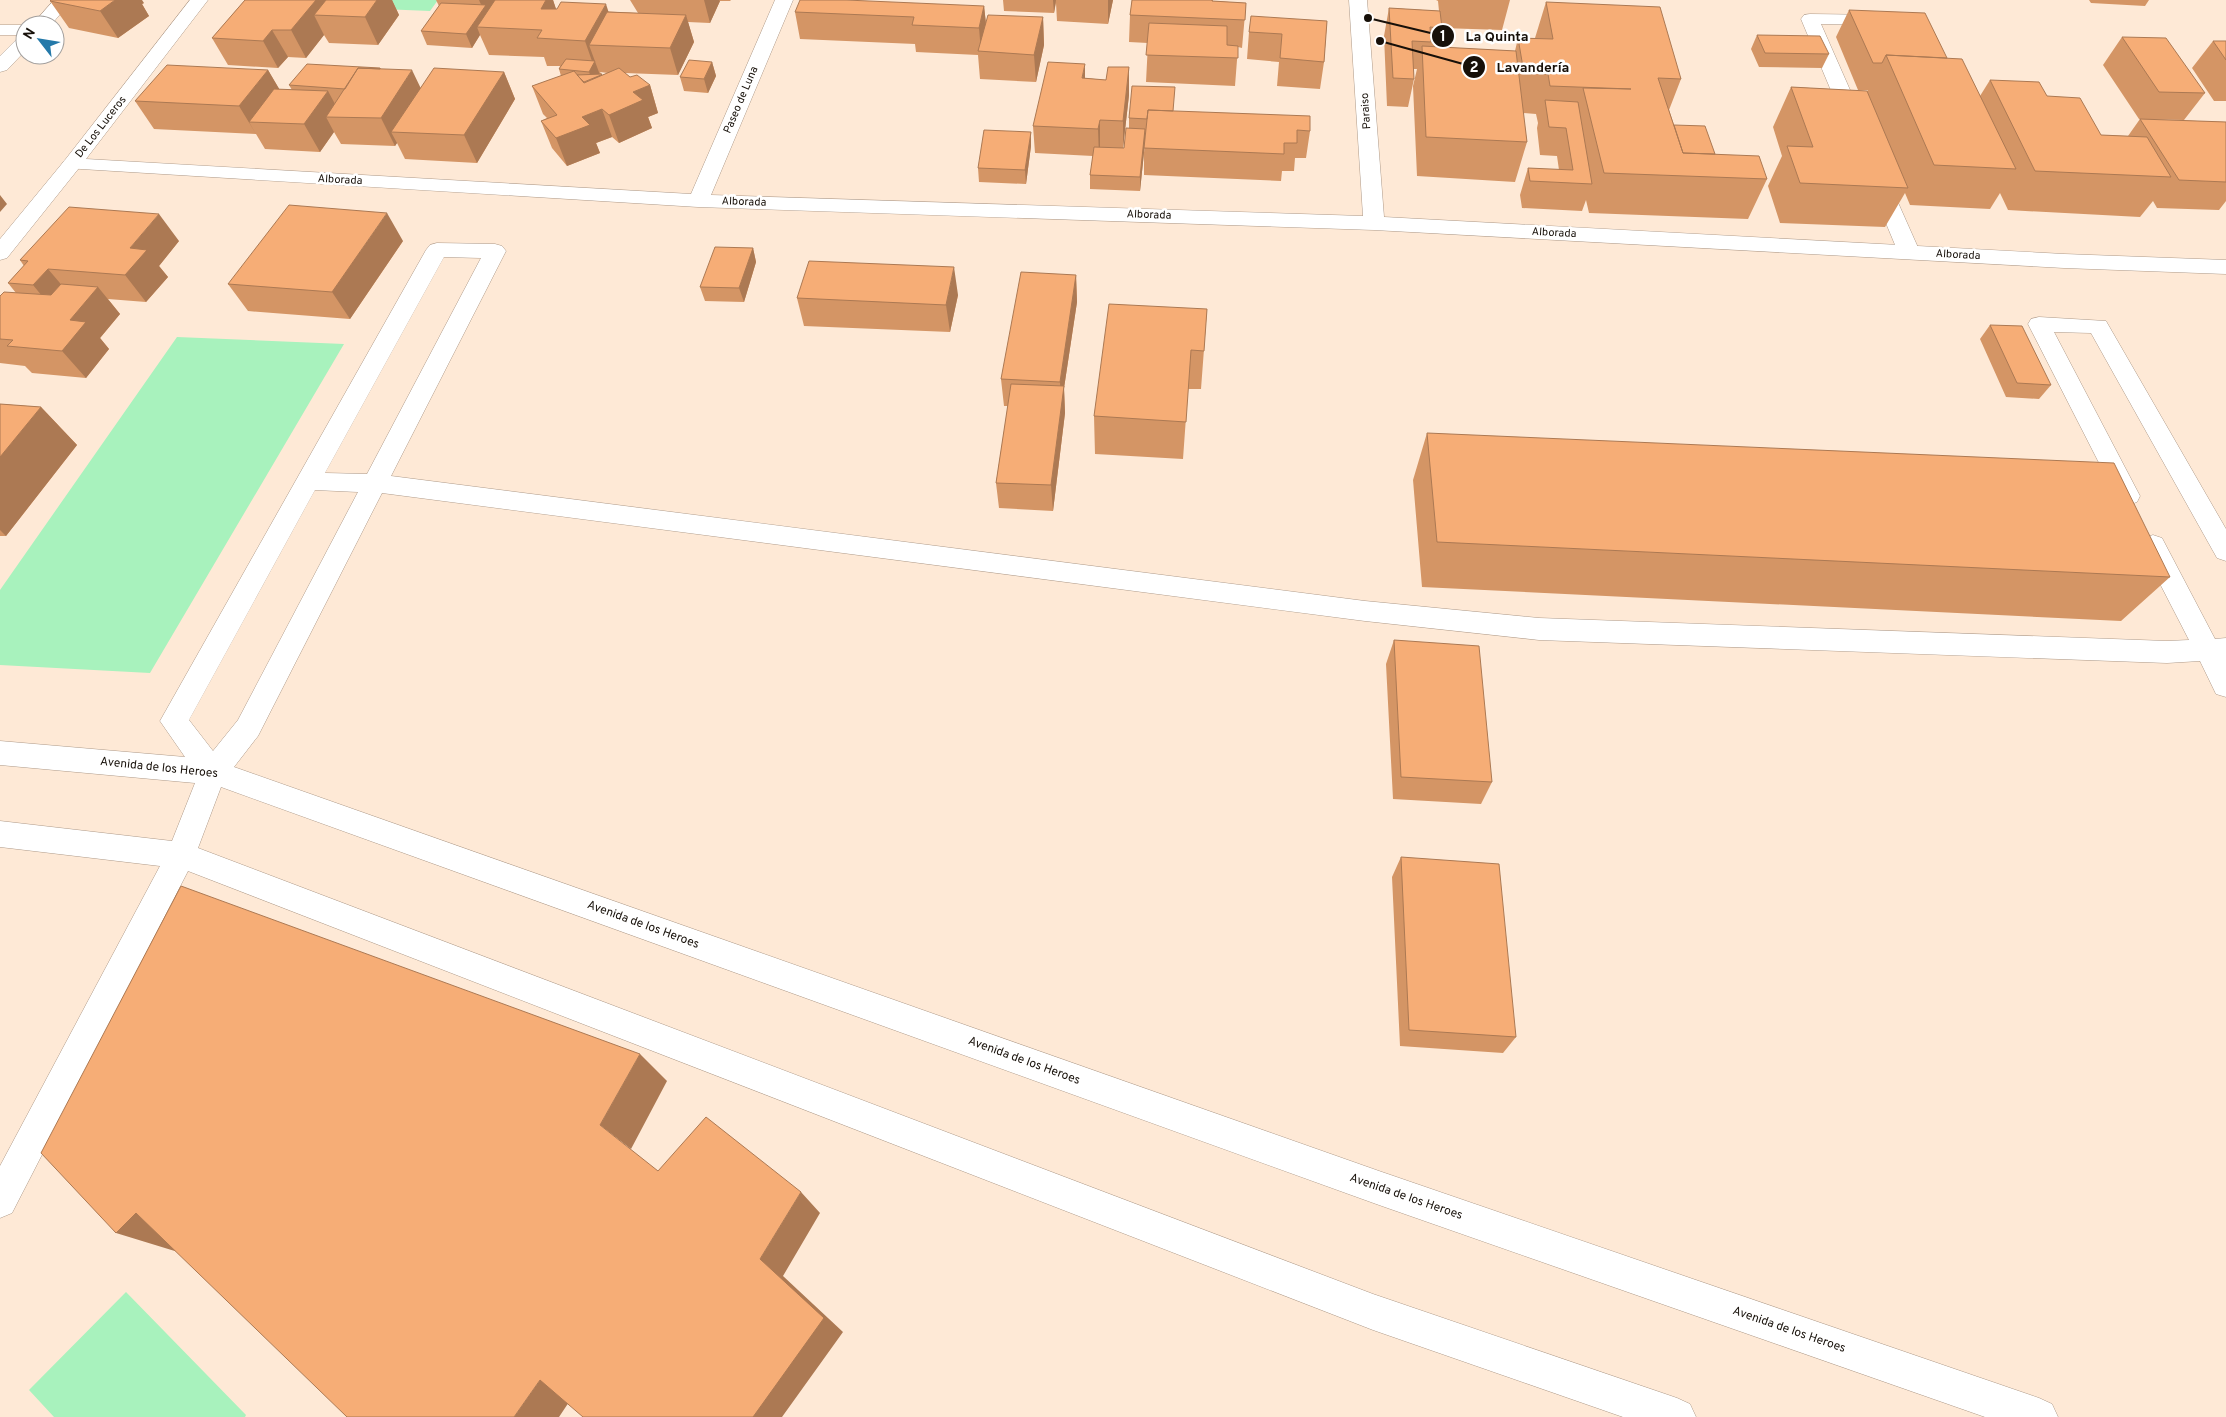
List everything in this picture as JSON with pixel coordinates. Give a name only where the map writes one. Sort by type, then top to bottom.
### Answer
[{"type":"street","points":[[49,15],[62,0]]},
{"type":"street","name":"De Los Luceros","points":[[0,253],[72,164],[199,0]]},
{"type":"street","name":"Paseo de Luna","points":[[698,201],[784,0]]},
{"type":"street","name":"Paraiso","points":[[1358,0],[1374,223]]},
{"type":"street","points":[[1864,144],[1810,19],[1902,20]]},
{"type":"street","points":[[0,30],[15,30]]},
{"type":"street","points":[[0,66],[15,51]]},
{"type":"street","points":[[1871,162],[1909,252]]},
{"type":"street","name":"Alborada","points":[[72,164],[698,201],[1374,223],[2226,267]]},
{"type":"street","points":[[0,1201],[181,855],[214,772],[248,728],[495,251],[437,250],[174,721],[214,772]]},
{"type":"street","points":[[2226,551],[2098,326],[2039,324],[2141,522],[2216,649],[2226,686]]},
{"type":"street","points":[[308,481],[374,483],[1365,611],[1539,629],[1776,636],[2168,652],[2216,649]]},
{"type":"street","name":"Avenida de los Heroes","points":[[0,753],[214,772],[1379,1188],[2039,1417]]},
{"type":"street","points":[[0,834],[181,855],[1364,1308],[1677,1417]]},
{"type":"green space","points":[[388,0],[438,0],[430,11],[381,9]]},
{"type":"green space","points":[[177,337],[344,344],[150,673],[0,665],[0,590]]},
{"type":"green space","points":[[126,1292],[246,1415],[245,1417],[54,1417],[29,1390]]},
{"type":"building","points":[[51,0],[115,0],[100,11]]},
{"type":"building","points":[[245,0],[316,0],[291,30],[272,30],[263,41],[212,38]]},
{"type":"building","points":[[326,0],[377,0],[365,17],[314,15]]},
{"type":"building","points":[[495,0],[546,0],[541,9],[557,9],[561,2],[606,4],[585,41],[537,38],[542,30],[477,27]]},
{"type":"building","points":[[800,0],[984,6],[979,28],[912,25],[914,17],[795,12]]},
{"type":"building","points":[[1132,0],[1212,0],[1246,3],[1245,20],[1130,15]]},
{"type":"building","points":[[1546,2],[1660,7],[1681,79],[1658,78],[1683,153],[1759,156],[1767,179],[1604,173],[1583,88],[1631,89],[1550,86],[1548,74],[1524,73],[1518,38],[1553,39]]},
{"type":"building","points":[[441,3],[486,5],[466,34],[421,31]]},
{"type":"building","points":[[1389,8],[1440,11],[1442,28],[1430,27],[1431,42],[1412,41],[1414,79],[1393,78]]},
{"type":"building","points":[[1849,10],[1925,13],[1947,58],[1886,55],[1882,63],[1873,63]]},
{"type":"building","points":[[607,12],[686,15],[670,48],[589,45]]},
{"type":"building","points":[[988,15],[1043,17],[1034,55],[978,51]]},
{"type":"building","points":[[1251,16],[1327,21],[1324,62],[1280,58],[1282,34],[1249,32]]},
{"type":"building","points":[[1149,23],[1227,26],[1227,45],[1238,46],[1238,58],[1146,55]]},
{"type":"building","points":[[1757,35],[1820,36],[1829,54],[1765,53]]},
{"type":"building","points":[[2122,37],[2166,38],[2205,93],[2159,92]]},
{"type":"building","points":[[2213,41],[2226,41],[2226,60]]},
{"type":"building","points":[[1422,46],[1516,51],[1527,142],[1426,137]]},
{"type":"building","points":[[1886,55],[1962,59],[2016,169],[1934,165]]},
{"type":"building","points":[[566,59],[595,61],[589,72],[559,69]]},
{"type":"building","points":[[689,60],[712,62],[704,79],[680,77]]},
{"type":"building","points":[[1048,62],[1085,64],[1082,78],[1106,80],[1108,67],[1129,67],[1123,121],[1100,120],[1098,129],[1033,126]]},
{"type":"building","points":[[307,64],[380,69],[358,68],[345,89],[289,85]]},
{"type":"building","points":[[167,65],[268,70],[239,106],[135,101]]},
{"type":"building","points":[[358,68],[412,70],[381,118],[326,117]]},
{"type":"building","points":[[434,68],[504,72],[464,135],[391,132]]},
{"type":"building","points":[[619,68],[630,77],[637,75],[650,85],[633,92],[643,100],[609,115],[602,109],[582,117],[590,125],[556,138],[541,121],[557,115],[532,86],[574,71],[584,83]]},
{"type":"building","points":[[602,74],[584,82],[577,75]]},
{"type":"building","points":[[1990,80],[2039,82],[2047,96],[2080,98],[2101,135],[2147,137],[2171,177],[2035,171]]},
{"type":"building","points":[[1132,86],[1175,87],[1173,111],[1148,110],[1147,119],[1129,118]]},
{"type":"building","points":[[1791,87],[1867,91],[1908,188],[1800,183],[1787,146],[1813,147]]},
{"type":"building","points":[[274,89],[328,91],[304,124],[249,122]]},
{"type":"building","points":[[1545,100],[1578,102],[1592,184],[1530,181],[1528,168],[1573,170],[1566,128],[1549,127]]},
{"type":"building","points":[[1148,110],[1310,116],[1310,131],[1297,130],[1297,143],[1284,143],[1284,154],[1144,148]]},
{"type":"building","points":[[2140,119],[2226,122],[2226,182],[2179,180]]},
{"type":"building","points":[[1674,125],[1705,126],[1715,154],[1683,153]]},
{"type":"building","points":[[1126,128],[1145,129],[1140,177],[1090,175],[1094,147],[1124,148]]},
{"type":"building","points":[[984,130],[1031,132],[1025,170],[978,168]]},
{"type":"building","points":[[289,205],[387,213],[332,292],[228,284]]},
{"type":"building","points":[[69,207],[159,214],[130,248],[147,250],[125,275],[48,269],[33,285],[8,283],[28,261],[20,260]]},
{"type":"building","points":[[715,247],[753,248],[739,288],[700,287]]},
{"type":"building","points":[[809,261],[954,267],[946,305],[797,298]]},
{"type":"building","points":[[1021,272],[1076,275],[1060,382],[1001,379]]},
{"type":"building","points":[[61,284],[98,287],[70,320],[86,322],[62,351],[7,346],[13,340],[0,339],[0,296],[4,292],[51,295]]},
{"type":"building","points":[[1109,304],[1207,309],[1204,351],[1191,350],[1186,422],[1094,416]]},
{"type":"building","points":[[1990,325],[2022,326],[2051,385],[2017,383]]},
{"type":"building","points":[[1011,384],[1064,386],[1051,485],[996,483]]},
{"type":"building","points":[[0,404],[41,407],[0,457]]},
{"type":"building","points":[[1427,433],[2114,463],[2170,577],[1437,542]]},
{"type":"building","points":[[1394,640],[1479,646],[1492,782],[1401,777]]},
{"type":"building","points":[[1401,857],[1499,864],[1516,1037],[1409,1030]]},
{"type":"building","points":[[181,886],[640,1054],[600,1125],[658,1171],[706,1117],[801,1192],[760,1259],[824,1318],[753,1417],[583,1417],[540,1380],[514,1417],[347,1417],[136,1213],[116,1233],[41,1153]]},
{"type":"place","name":"La Quinta","points":[[1368,18]]},
{"type":"place","name":"Lavandería","points":[[1380,41]]}]
